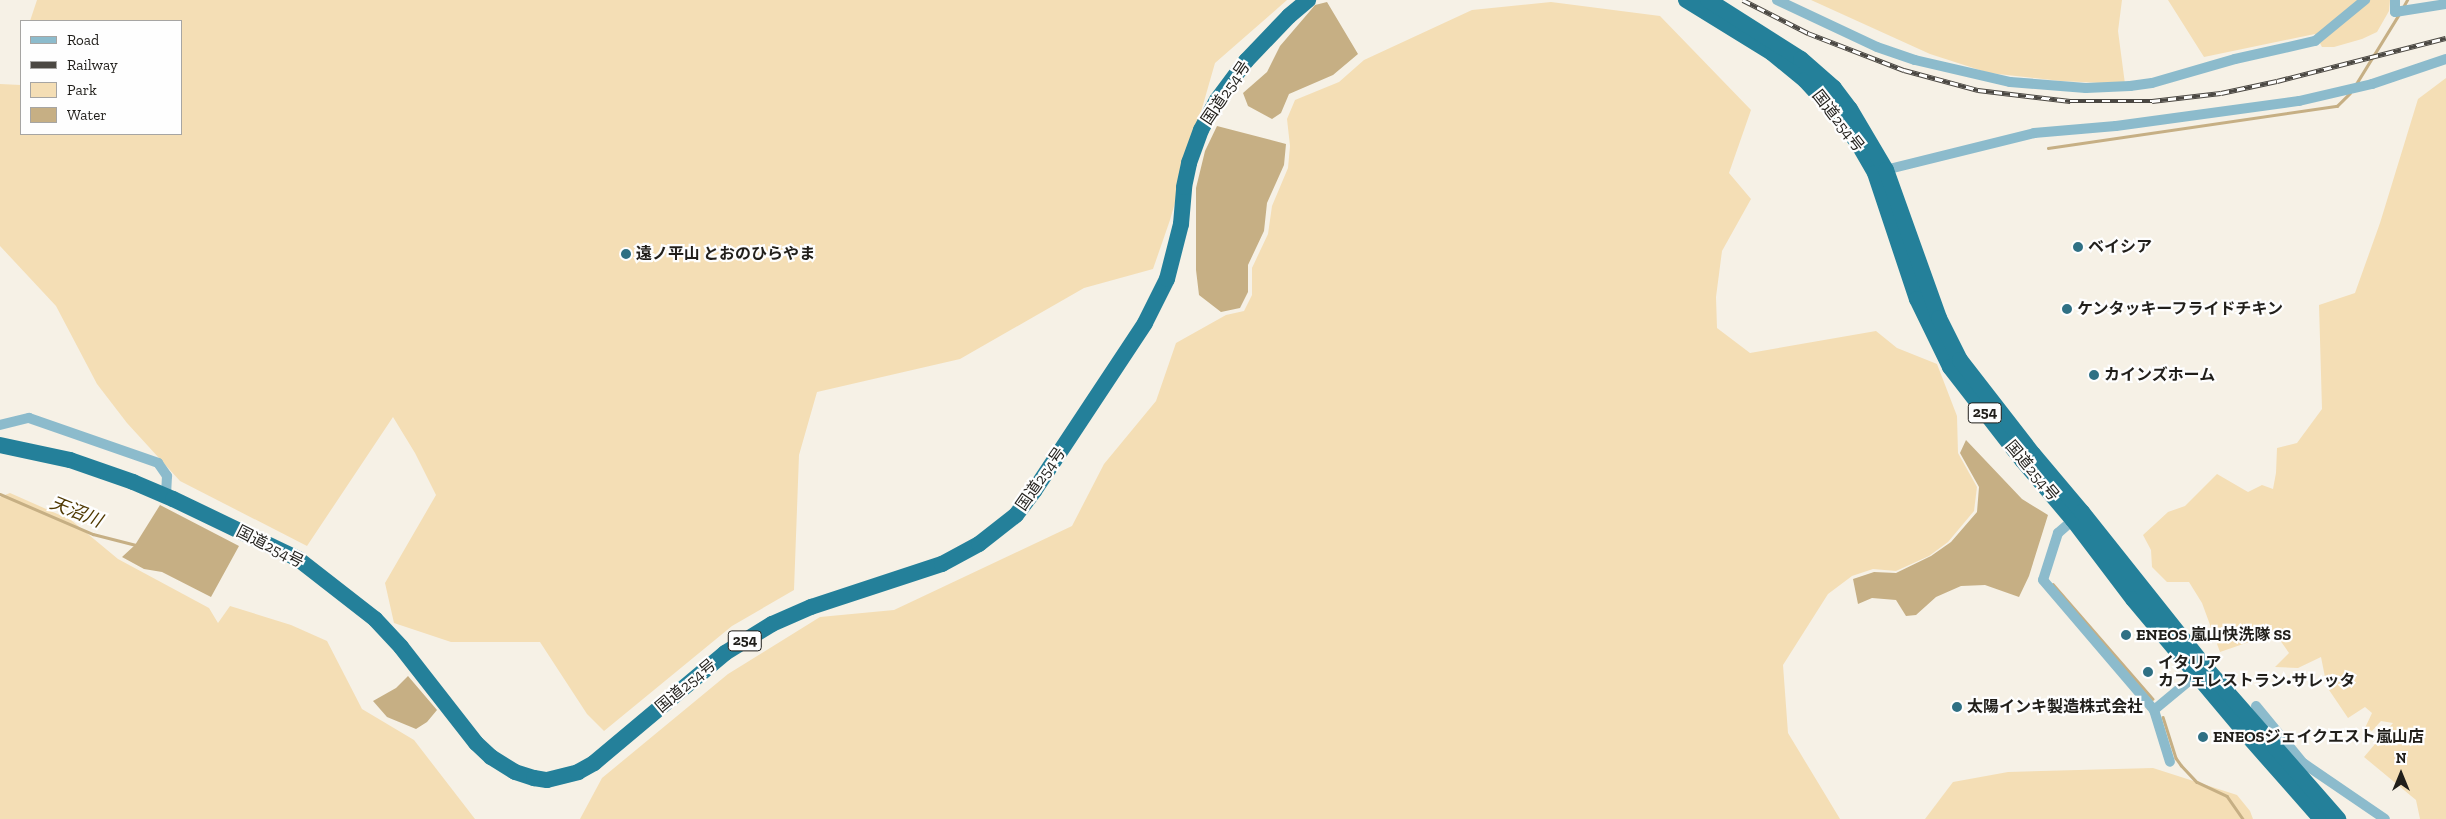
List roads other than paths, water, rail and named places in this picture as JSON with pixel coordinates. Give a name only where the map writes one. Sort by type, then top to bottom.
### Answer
[{"type":"highway","name":"国道254号","points":[[0,445],[70,460],[166,496],[298,558],[336,586],[375,619],[401,647],[476,743],[490,757],[515,772],[534,778],[547,780],[578,772],[594,763],[726,653],[772,624],[811,607],[942,564],[979,544],[1016,515],[1034,491],[1145,323],[1167,279],[1181,224],[1184,187],[1189,163],[1201,130],[1217,100],[1246,61],[1289,16],[1308,0]]},
{"type":"highway","name":"国道254号","points":[[1686,0],[1772,53],[1805,80],[1836,114],[1880,171],[1917,299],[1946,360],[2023,461],[2073,520],[2133,598],[2196,675],[2321,819]]},
{"type":"highway","name":"国道254号","points":[[1708,0],[1783,46],[1818,72],[1850,109],[1880,171],[1939,318],[1960,360],[2033,454],[2082,512],[2206,668],[2299,767],[2338,819]]},
{"type":"street","points":[[1777,0],[1877,46],[1915,60],[2010,82],[2086,88],[2152,83],[2235,59],[2315,41],[2365,0]]},
{"type":"street","points":[[2395,0],[2395,12],[2446,4]]},
{"type":"street","points":[[1880,171],[2034,133],[2108,127],[2299,101],[2372,84],[2446,59]]},
{"type":"street","points":[[0,425],[29,418],[158,463],[166,476],[166,496]]},
{"type":"street","points":[[2073,520],[2058,533],[2043,580],[2154,710],[2170,762]]},
{"type":"street","points":[[2154,710],[2196,675]]},
{"type":"street","points":[[2256,706],[2299,767],[2384,819]]},
{"type":"water","points":[[1327,2],[1358,54],[1333,75],[1289,94],[1281,113],[1272,119],[1248,106],[1243,93],[1267,72],[1280,46],[1315,5]]},
{"type":"water","points":[[1217,126],[1286,144],[1284,165],[1267,203],[1264,231],[1248,265],[1248,292],[1240,308],[1221,312],[1199,295],[1196,270],[1196,188],[1205,151]]},
{"type":"water","points":[[1966,440],[2022,499],[2048,515],[2029,576],[2019,597],[1985,585],[1961,586],[1936,597],[1916,615],[1906,616],[1896,600],[1872,598],[1858,604],[1853,579],[1874,572],[1896,573],[1931,556],[1951,542],[1977,512],[1979,487],[1960,453]]},
{"type":"water","points":[[160,505],[239,546],[211,597],[162,572],[144,569],[122,557],[135,545]]},
{"type":"water","points":[[408,676],[437,710],[427,722],[416,729],[387,717],[373,701],[396,688]]},
{"type":"waterway","points":[[2403,7],[2407,0]]},
{"type":"waterway","points":[[2356,84],[2399,14]]},
{"type":"waterway","points":[[2048,148],[2337,106],[2350,93]]},
{"type":"waterway","name":"天沼川","points":[[0,494],[93,534],[136,545]]},
{"type":"waterway","points":[[2053,584],[2153,699]]},
{"type":"waterway","points":[[2163,717],[2176,758],[2181,765],[2197,782],[2227,796],[2243,819]]},
{"type":"railway","points":[[1743,0],[1808,33],[1904,70],[1978,90],[2070,101],[2152,101],[2221,93],[2277,81],[2446,38]]},
{"type":"place","name":"ベイシア","points":[[2078,247]]},
{"type":"place","name":"遠ノ平山 とおのひらやま","points":[[626,254]]},
{"type":"place","name":"ケンタッキーフライドチキン","points":[[2067,309]]},
{"type":"place","name":"カインズホーム","points":[[2094,375]]},
{"type":"place","name":"ENEOS 嵐山快洗隊 SS","points":[[2126,635]]},
{"type":"place","name":"イタリア カフェレストラン•サレッタ","points":[[2148,672]]},
{"type":"place","name":"太陽インキ製造株式会社","points":[[1957,707]]},
{"type":"place","name":"ENEOSジェイクエスト嵐山店","points":[[2203,737]]}]
